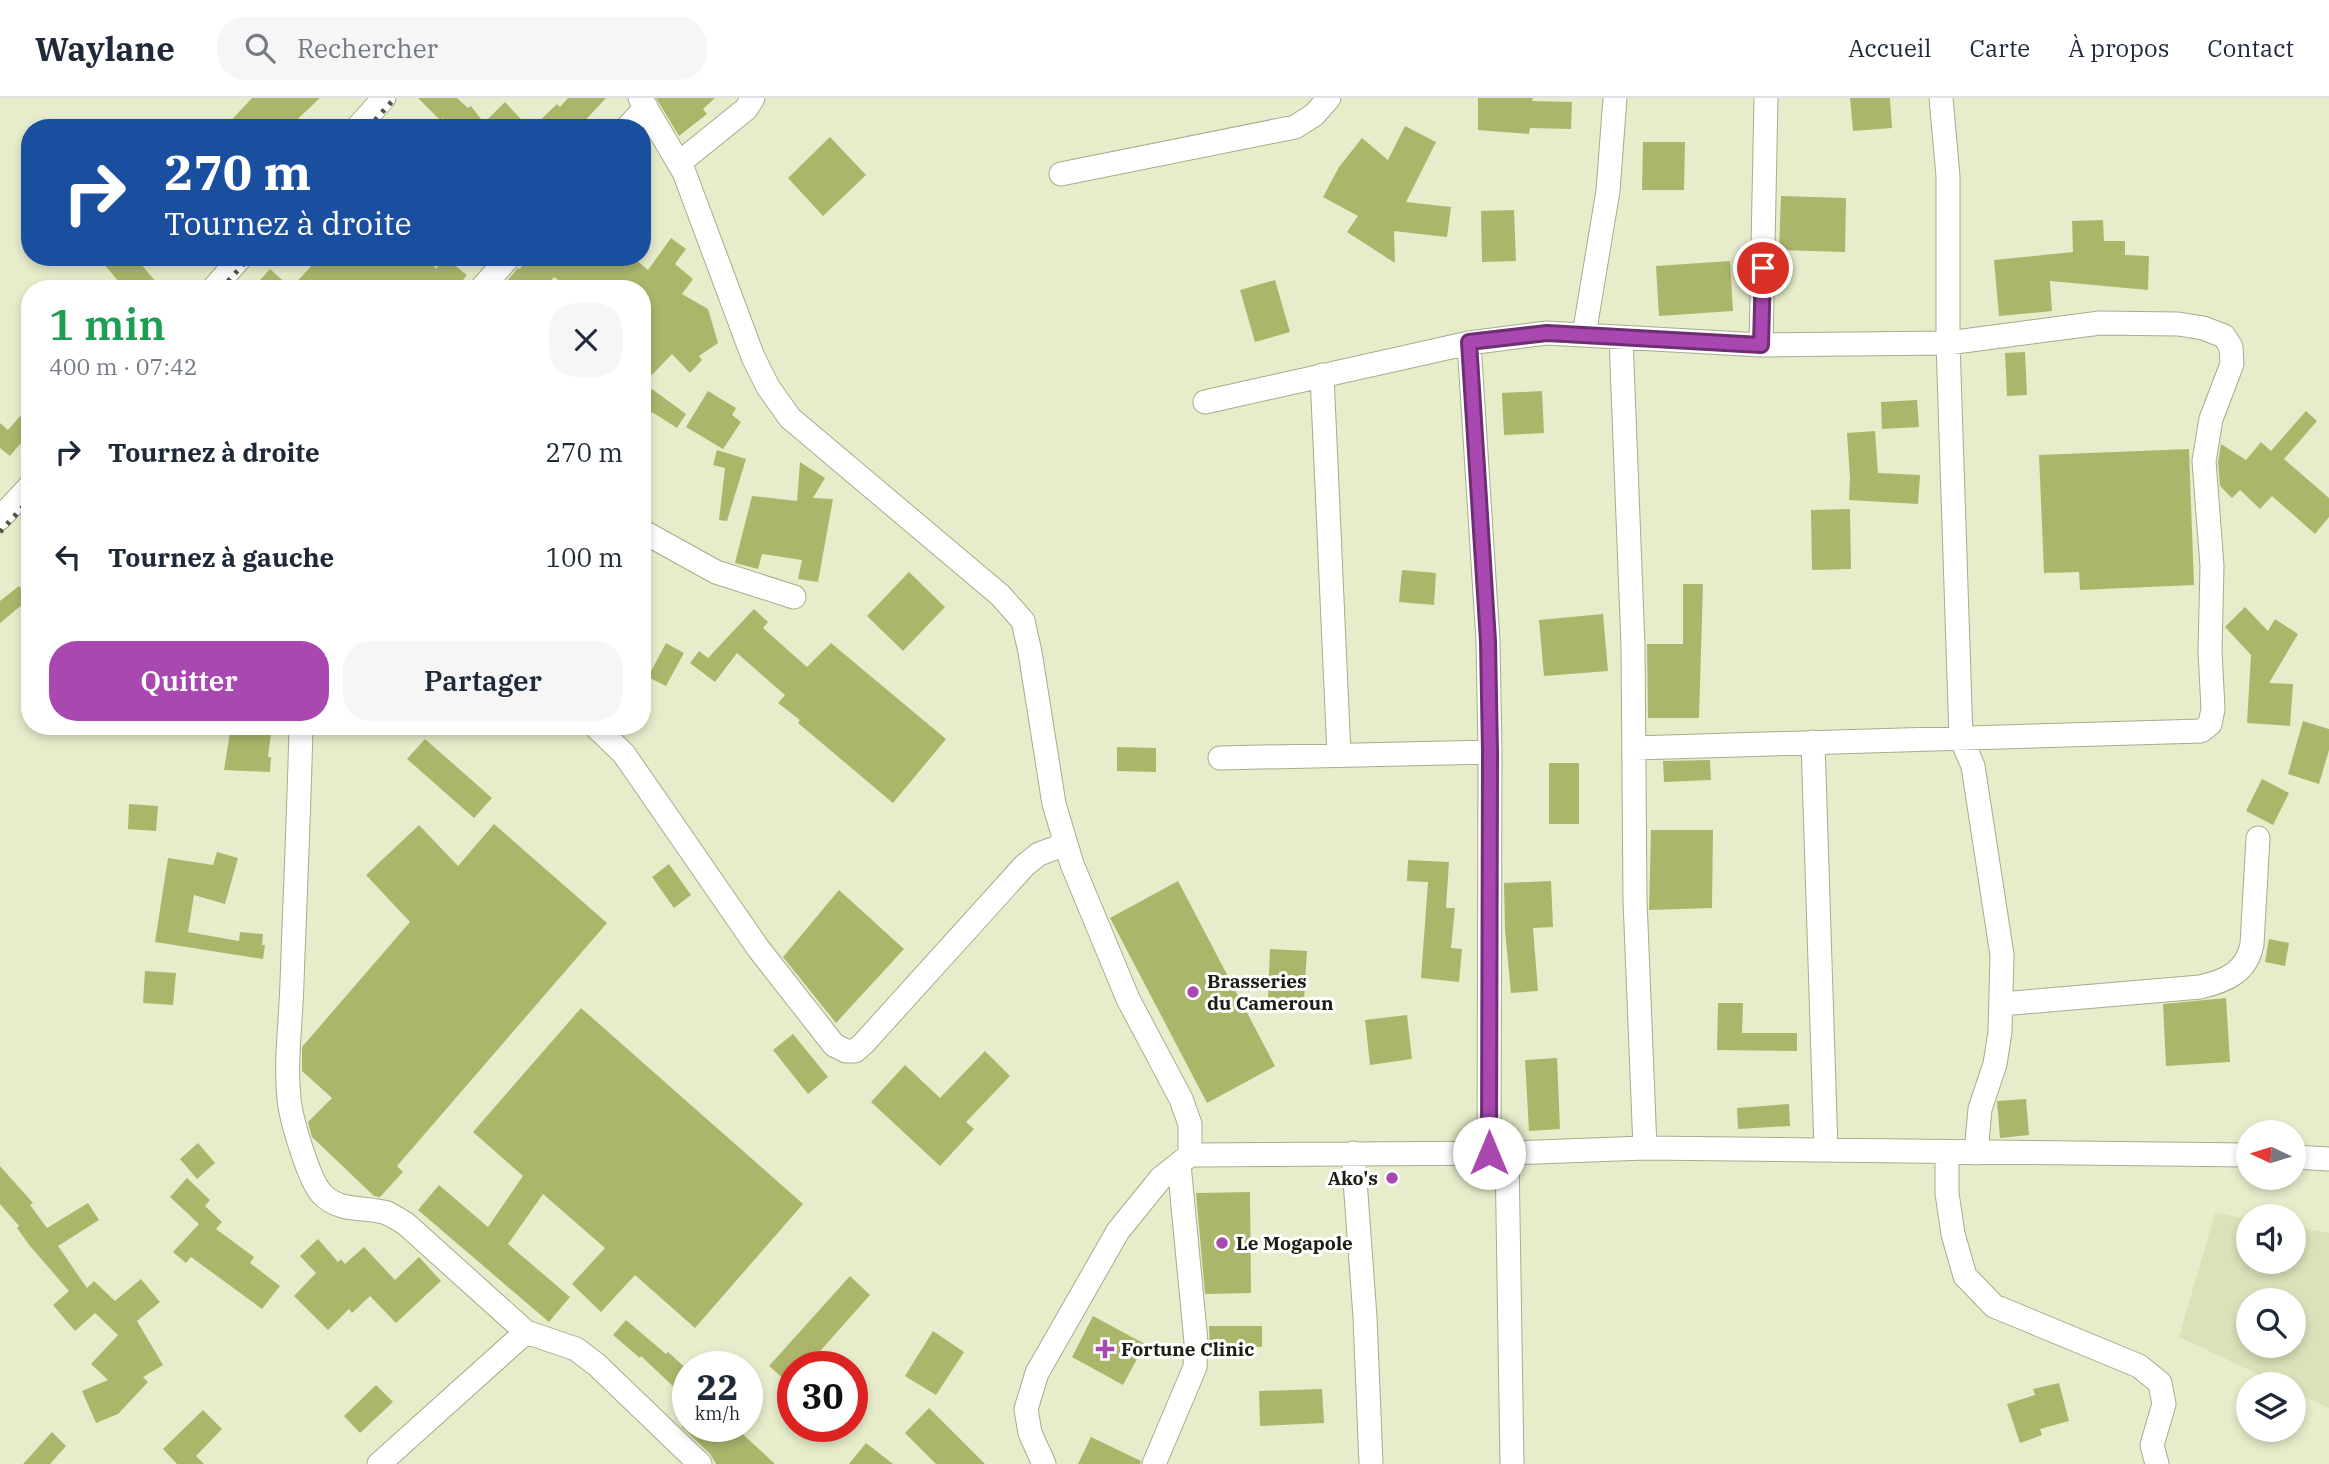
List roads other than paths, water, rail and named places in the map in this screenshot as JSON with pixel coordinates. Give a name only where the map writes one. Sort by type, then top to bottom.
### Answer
[{"type":"street","points":[[365,119],[384,98]]},
{"type":"street","points":[[679,163],[746,109],[753,98]]},
{"type":"street","points":[[1061,174],[1295,127],[1314,115],[1329,98]]},
{"type":"street","points":[[1584,335],[1608,191],[1615,98]]},
{"type":"street","points":[[1761,345],[1766,98]]},
{"type":"street","points":[[1941,98],[1948,176],[1948,343],[1961,738],[1973,766],[2002,955],[2000,1032],[1995,1065],[1980,1108],[1976,1153]]},
{"type":"street","points":[[633,119],[643,102],[679,163],[753,357],[768,387],[790,418],[1000,595],[1023,621],[1054,804],[1066,844],[1128,999],[1181,1099],[1190,1124],[1184,1160],[1196,1342],[1195,1367],[1154,1464]]},
{"type":"street","points":[[221,280],[233,266]]},
{"type":"street","points":[[489,280],[501,266]]},
{"type":"street","points":[[1205,402],[1469,342],[1547,333],[1761,345],[1948,343],[2101,323],[2178,324],[2203,328],[2224,336],[2231,347],[2232,364],[2211,419],[2204,461],[2212,566],[2210,651],[2213,709],[2210,724],[2201,731],[1634,748]]},
{"type":"street","points":[[1621,338],[1633,646],[1635,900],[1645,1148]]},
{"type":"street","points":[[1469,342],[1488,641],[1498,1153],[1512,1464]]},
{"type":"street","points":[[1322,375],[1339,755]]},
{"type":"street","points":[[0,518],[21,496]]},
{"type":"street","points":[[651,536],[716,572],[794,597]]},
{"type":"street","points":[[301,735],[292,1001],[287,1065],[289,1101],[314,1182],[321,1194],[333,1203],[352,1209],[387,1213],[406,1223],[526,1332],[576,1349],[597,1365],[700,1464]]},
{"type":"street","points":[[604,735],[624,754],[758,948],[834,1045],[846,1051],[855,1051],[864,1043],[1025,865],[1039,854],[1066,844]]},
{"type":"street","points":[[1813,742],[1826,1150]]},
{"type":"street","points":[[1220,758],[1490,752]]},
{"type":"street","points":[[2001,1004],[2200,987],[2222,982],[2239,972],[2250,957],[2252,944],[2258,838]]},
{"type":"street","points":[[1044,1464],[1030,1433],[1026,1409],[1037,1373],[1118,1231],[1161,1178],[1184,1160],[1353,1153],[1498,1153],[1645,1148],[2236,1155]]},
{"type":"street","points":[[1947,1152],[1947,1193],[1953,1234],[1965,1276],[1994,1306],[2139,1366],[2160,1383],[2164,1404],[2152,1445],[2157,1464]]},
{"type":"street","points":[[1353,1153],[1365,1317],[1371,1464]]},
{"type":"street","points":[[2306,1158],[2329,1159]]},
{"type":"street","points":[[379,1464],[526,1332]]},
{"type":"railway","points":[[376,119],[395,98]]},
{"type":"railway","points":[[229,280],[242,266]]},
{"type":"railway","points":[[0,532],[21,509]]},
{"type":"place","name":"Brasseries du Cameroun","points":[[1193,992]]},
{"type":"place","name":"Ako's","points":[[1392,1178]]},
{"type":"place","name":"Le Mogapole","points":[[1222,1243]]},
{"type":"place","name":"Fortune Clinic","points":[[1105,1349]]}]
